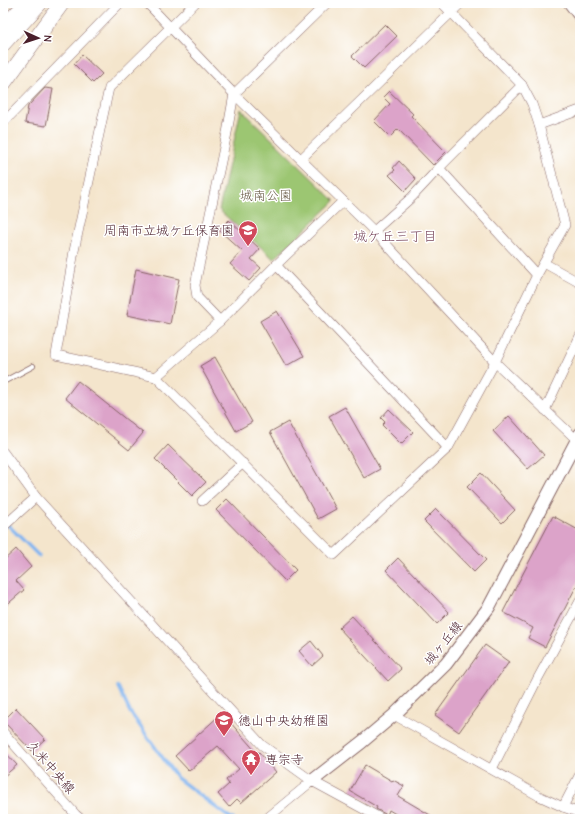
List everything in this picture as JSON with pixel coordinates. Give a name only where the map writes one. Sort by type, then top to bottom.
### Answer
[{"type":"highway","points":[[3,27],[27,3]]},
{"type":"highway","points":[[3,44],[40,3]]},
{"type":"highway","points":[[3,68],[61,3]]},
{"type":"highway","points":[[3,84],[61,3]]},
{"type":"street","points":[[3,123],[120,3]]},
{"type":"street","points":[[147,3],[234,94],[374,231],[495,362],[545,410],[579,439]]},
{"type":"street","points":[[195,3],[109,88],[74,251],[56,355],[156,377],[334,555],[448,448],[495,362],[537,275],[566,225],[539,125],[532,104],[522,85],[442,3]]},
{"type":"street","points":[[220,321],[197,297],[195,285],[234,94],[327,3]]},
{"type":"street","points":[[301,159],[461,3]]},
{"type":"street","points":[[570,3],[580,16]]},
{"type":"street","points":[[374,231],[412,197],[522,85]]},
{"type":"street","points":[[539,125],[580,110]]},
{"type":"street","points":[[439,168],[537,275]]},
{"type":"street","points":[[156,377],[220,321],[343,201]]},
{"type":"street","points":[[544,263],[580,283]]},
{"type":"street","points":[[276,265],[448,448]]},
{"type":"street","points":[[545,410],[580,336]]},
{"type":"street","name":"城ヶ丘線","points":[[266,819],[394,715],[446,664],[489,607],[579,439]]},
{"type":"street","points":[[3,452],[36,498],[262,745],[312,781],[382,819]]},
{"type":"street","points":[[202,500],[242,463]]},
{"type":"street","points":[[3,527],[36,498]]},
{"type":"street","points":[[492,769],[537,680],[580,601]]},
{"type":"street","points":[[394,715],[539,796],[563,808],[580,813]]},
{"type":"street","name":"久米中央線","points":[[3,732],[81,819]]},
{"type":"street","points":[[563,808],[580,774]]},
{"type":"lane","points":[[3,382],[33,366]]},
{"type":"green space","name":"城南公園","points":[[241,109],[335,201],[274,259],[219,210]]},
{"type":"building","points":[[385,24],[397,36],[364,68],[352,56]]},
{"type":"building","points":[[82,55],[102,74],[93,83],[74,64]]},
{"type":"building","points":[[45,88],[53,89],[46,126],[25,123],[28,106]]},
{"type":"building","points":[[389,91],[413,114],[411,116],[446,152],[433,165],[398,129],[390,137],[374,121],[390,104],[383,97]]},
{"type":"building","points":[[399,161],[416,179],[405,191],[389,175],[395,170],[393,168]]},
{"type":"building","points":[[229,220],[260,249],[251,259],[261,268],[249,281],[230,264],[242,251],[219,230]]},
{"type":"building","points":[[136,269],[179,279],[170,324],[127,315]]},
{"type":"building","points":[[277,311],[304,356],[286,366],[260,321]]},
{"type":"building","points":[[215,357],[252,422],[236,431],[200,366]]},
{"type":"building","points":[[78,381],[143,433],[129,450],[65,398]]},
{"type":"building","points":[[345,407],[380,469],[364,478],[329,416]]},
{"type":"building","points":[[389,409],[413,432],[401,444],[382,425],[385,422],[381,418]]},
{"type":"building","points":[[509,416],[544,455],[528,469],[493,431]]},
{"type":"building","points":[[288,422],[336,509],[318,519],[270,432]]},
{"type":"building","points":[[168,445],[206,482],[192,496],[155,459]]},
{"type":"building","points":[[481,473],[515,510],[502,523],[467,487]]},
{"type":"building","points":[[227,499],[296,570],[285,581],[216,510]]},
{"type":"building","points":[[436,509],[486,560],[474,572],[424,521]]},
{"type":"building","points":[[553,516],[580,531],[580,579],[545,647],[528,638],[533,628],[503,612]]},
{"type":"building","points":[[16,549],[31,567],[16,581],[24,590],[3,608],[3,561]]},
{"type":"building","points":[[398,558],[449,612],[437,624],[386,570]]},
{"type":"building","points":[[352,616],[401,669],[388,681],[339,628]]},
{"type":"building","points":[[311,641],[323,656],[312,666],[299,651]]},
{"type":"building","points":[[485,645],[509,662],[459,732],[435,715]]},
{"type":"building","points":[[16,708],[45,739],[32,751],[3,721]]},
{"type":"building","points":[[222,713],[276,772],[241,803],[237,799],[229,807],[218,794],[229,784],[226,780],[239,769],[218,746],[189,771],[175,756]]},
{"type":"building","points":[[3,750],[17,765],[3,777]]},
{"type":"building","points":[[365,765],[392,781],[393,780],[404,786],[398,796],[437,819],[404,819],[389,810],[387,815],[376,809],[377,807],[350,791]]},
{"type":"waterway","points":[[3,520],[39,556]]},
{"type":"waterway","points":[[118,687],[130,712],[177,778],[233,819]]},
{"type":"place","name":"周南市立城ケ丘保育園","points":[[248,247]]},
{"type":"place","name":"徳山中央幼稚園","points":[[224,737]]},
{"type":"place","name":"専宗寺","points":[[251,776]]},
{"type":"district","name":"城ケ丘三丁目","points":[[395,236]]}]
